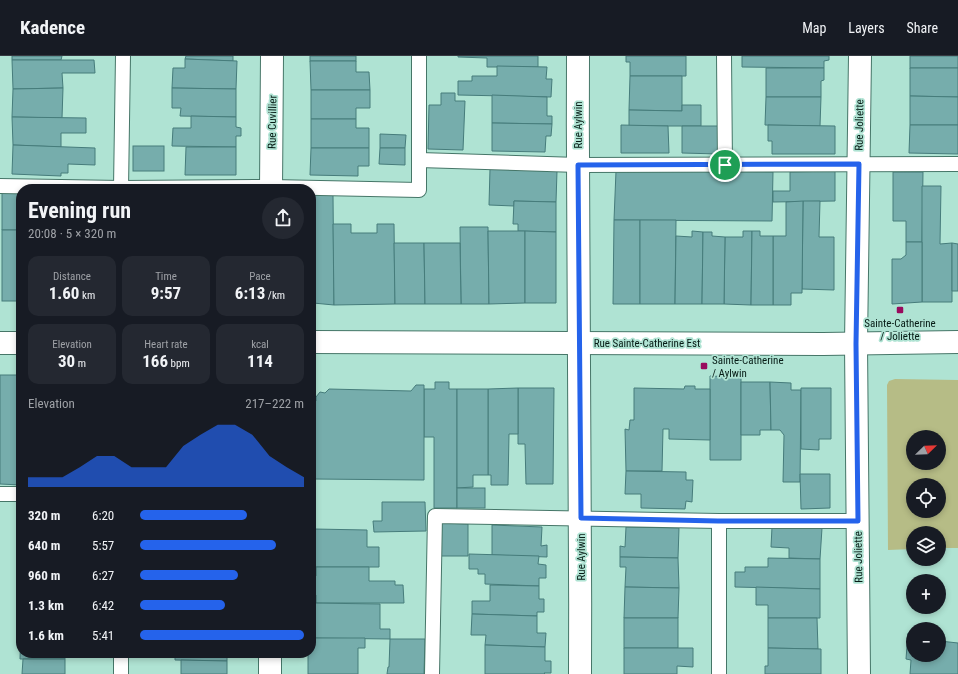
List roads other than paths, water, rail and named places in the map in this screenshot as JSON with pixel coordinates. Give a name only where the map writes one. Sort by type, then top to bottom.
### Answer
[{"type":"street","name":"Rue Cuvillier","points":[[271,184],[272,56]]},
{"type":"street","name":"Rue Aylwin","points":[[578,56],[581,518],[580,674]]},
{"type":"street","name":"Rue Joliette","points":[[859,674],[856,344],[860,56]]},
{"type":"street","name":"Rue Sainte-Catherine Est","points":[[316,342],[856,344],[958,342]]},
{"type":"street","points":[[0,343],[16,343]]},
{"type":"street","points":[[270,658],[270,674]]},
{"type":"lane","points":[[121,184],[123,56]]},
{"type":"lane","points":[[316,189],[419,190],[419,56]]},
{"type":"lane","points":[[724,56],[725,165]]},
{"type":"lane","points":[[419,160],[578,165],[958,164]]},
{"type":"lane","points":[[0,186],[16,186]]},
{"type":"lane","points":[[0,494],[16,494]]},
{"type":"lane","points":[[432,674],[435,516],[718,521],[858,521]]},
{"type":"lane","points":[[718,521],[719,674]]},
{"type":"lane","points":[[121,658],[121,674]]},
{"type":"place","name":"Sainte-Catherine / Joliette","points":[[900,310]]},
{"type":"place","name":"Sainte-Catherine / Aylwin","points":[[704,366]]}]
